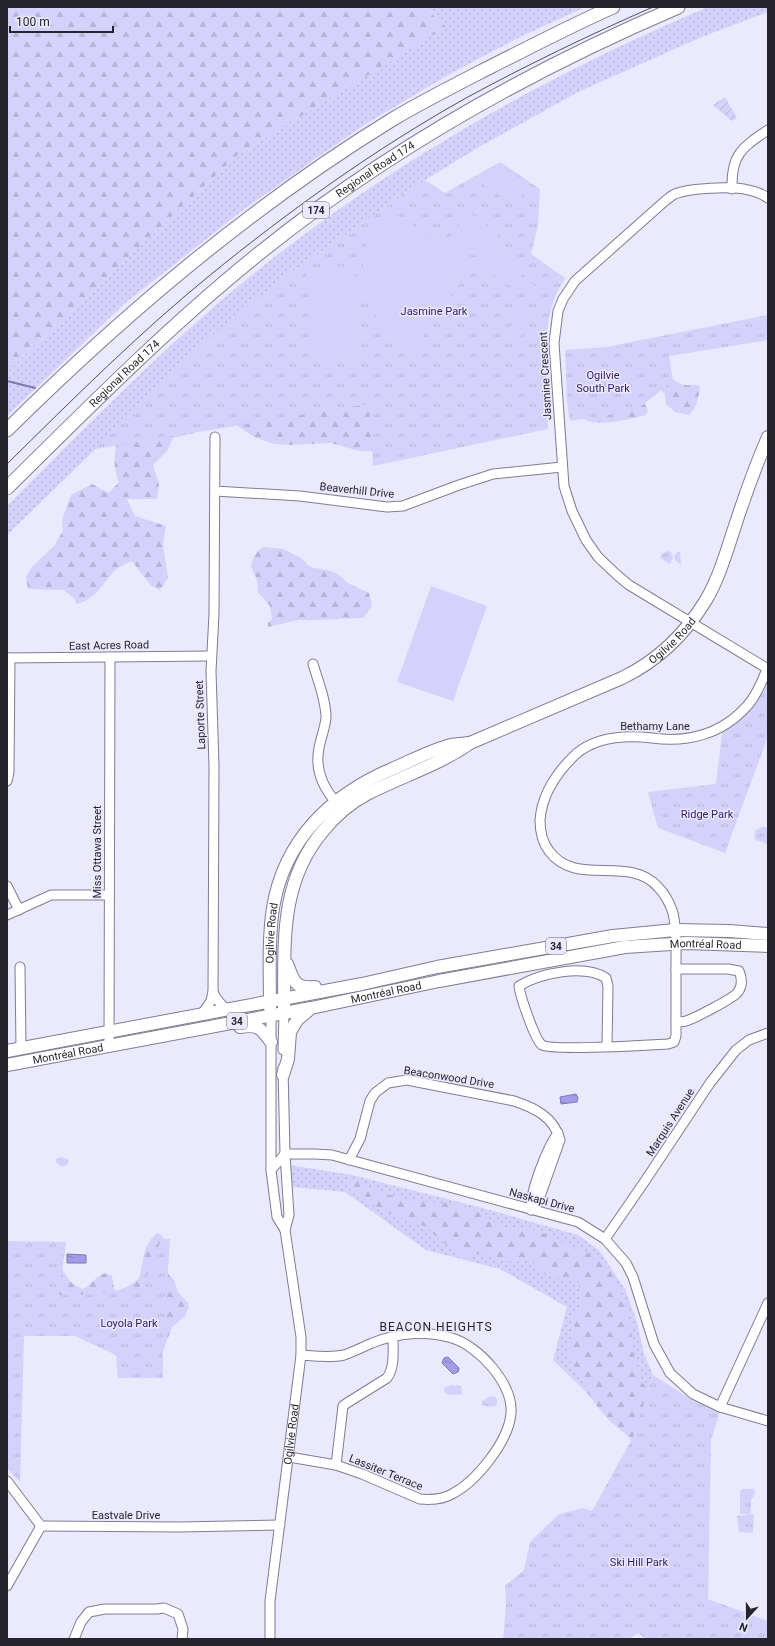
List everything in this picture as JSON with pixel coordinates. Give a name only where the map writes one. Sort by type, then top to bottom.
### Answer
[{"type":"highway","points":[[7,430],[84,356],[150,296],[227,234],[284,191],[341,152],[411,109],[534,44],[613,7]]},
{"type":"highway","name":"Regional Road 174","points":[[7,488],[141,357],[251,259],[315,211],[387,161],[446,124],[535,74],[623,31],[678,7]]},
{"type":"main road","name":"Ogilvie Road","points":[[284,1013],[284,961],[287,906],[303,858],[327,826],[346,808],[367,795],[452,756],[470,743],[631,674],[661,654],[690,623],[706,600],[718,575],[768,437]]},
{"type":"main road","name":"Ogilvie Road","points":[[270,1015],[270,964],[273,908],[286,865],[295,847],[307,829],[335,801],[353,788],[397,767],[451,745],[470,743]]},
{"type":"main road","name":"Montréal Road","points":[[7,1051],[109,1033],[362,984],[437,967],[613,936],[675,930],[729,930],[768,934]]},
{"type":"main road","name":"Montréal Road","points":[[7,1065],[311,1008],[439,981],[625,947],[676,943],[768,946]]},
{"type":"main road","points":[[284,961],[292,979],[301,987],[305,988],[348,983],[362,984]]},
{"type":"main road","points":[[248,1005],[263,990],[266,984],[270,964]]},
{"type":"main road","points":[[437,967],[439,981]]},
{"type":"main road","points":[[283,1075],[288,1058],[290,1032],[297,1020],[311,1008]]},
{"type":"main road","points":[[204,1028],[217,1030],[250,1025],[256,1026],[265,1033],[270,1042]]},
{"type":"street","points":[[732,189],[732,168],[739,153],[750,142],[768,130]]},
{"type":"street","name":"Jasmine Crescent","points":[[768,198],[747,189],[689,190],[675,194],[665,201],[579,277],[569,289],[558,311],[555,323],[554,343],[564,486],[572,511],[586,540],[598,557],[629,585],[768,669]]},
{"type":"street","name":"Laporte Street","points":[[202,1014],[214,992],[214,766],[211,656],[214,614],[215,437]]},
{"type":"street","name":"Beaverhill Drive","points":[[215,491],[300,496],[387,507],[403,506],[493,474],[562,467]]},
{"type":"street","name":"East Acres Road","points":[[9,658],[211,656]]},
{"type":"street","name":"Miss Ottawa Street","points":[[110,657],[110,1046]]},
{"type":"street","points":[[7,781],[9,772],[9,658]]},
{"type":"street","points":[[313,664],[324,702],[326,718],[317,762],[320,777],[328,793],[335,801]]},
{"type":"street","name":"Bethamy Lane","points":[[607,1046],[668,1044],[674,1042],[676,1036],[676,943],[670,904],[658,887],[647,878],[635,873],[622,871],[599,872],[584,870],[568,866],[554,858],[545,846],[540,831],[543,802],[550,786],[566,764],[577,753],[591,744],[606,739],[622,737],[670,739],[696,738],[721,728],[747,706],[768,669]]},
{"type":"street","points":[[7,886],[19,910]]},
{"type":"street","points":[[7,915],[51,895],[109,895]]},
{"type":"street","points":[[20,967],[21,1049]]},
{"type":"street","points":[[676,969],[728,969],[739,971],[742,982],[738,993],[730,998],[698,1016],[686,1021],[676,1021]]},
{"type":"street","points":[[553,972],[582,972],[598,974],[606,978],[608,986],[607,1046],[555,1048],[543,1046],[535,1034],[520,993],[519,986],[530,979],[553,972]]},
{"type":"street","points":[[214,992],[216,998],[226,1010]]},
{"type":"street","name":"Ogilvie Road","points":[[284,1013],[283,1075],[285,1154],[289,1215],[285,1230]]},
{"type":"street","name":"Ogilvie Road","points":[[270,1015],[271,1170],[277,1217],[285,1230],[301,1337],[302,1356],[270,1601],[270,1639]]},
{"type":"street","name":"Marquis Avenue","points":[[605,1238],[710,1083],[736,1050],[749,1040],[768,1033]]},
{"type":"street","name":"Beaconwood Drive","points":[[349,1160],[360,1139],[370,1101],[375,1093],[388,1082],[407,1080],[514,1101],[529,1106],[546,1116],[558,1132],[538,1177],[531,1202],[531,1210]]},
{"type":"street","points":[[271,1137],[285,1154],[271,1170]]},
{"type":"street","name":"Naskapi Drive","points":[[285,1154],[314,1154],[332,1156],[578,1222],[605,1238],[626,1264],[633,1277],[654,1344],[670,1373],[693,1394],[720,1406],[768,1421]]},
{"type":"street","points":[[720,1406],[768,1303]]},
{"type":"street","name":"Lassiter Terrace","points":[[289,1458],[336,1465],[362,1474],[415,1498],[427,1500],[443,1498],[453,1494],[476,1476],[496,1450],[508,1428],[511,1411],[505,1387],[491,1366],[473,1349],[453,1338],[432,1334],[411,1334],[393,1337],[373,1343],[344,1355],[327,1357],[302,1356]]},
{"type":"street","points":[[336,1465],[343,1406],[387,1378],[390,1374],[393,1362],[393,1337]]},
{"type":"street","points":[[7,1481],[40,1526],[7,1586]]},
{"type":"street","name":"Eastvale Drive","points":[[40,1526],[180,1527],[280,1525]]},
{"type":"street","points":[[74,1639],[81,1622],[89,1612],[105,1609],[164,1608],[178,1614],[183,1629],[182,1639]]},
{"type":"green space","points":[[7,7],[424,7],[446,27],[235,157],[7,372]]},
{"type":"green space","points":[[424,7],[585,7],[518,38],[448,75],[364,125],[305,166],[243,210],[124,304],[7,416],[7,372],[235,157],[445,27]]},
{"type":"green space","points":[[708,7],[768,7],[768,12],[704,36],[578,92],[479,147],[425,180],[279,281],[222,327],[194,352],[7,535],[7,506],[109,404],[179,338],[215,306],[289,246],[388,176],[491,113],[598,57]]},
{"type":"green space","points":[[725,97],[737,118],[732,121],[713,105]]},
{"type":"green space","name":"Jasmine Park","points":[[500,162],[540,189],[538,226],[531,254],[565,278],[554,300],[549,317],[547,333],[546,366],[548,429],[373,466],[369,404],[95,449],[194,352],[222,327],[279,281],[425,180],[445,193]]},
{"type":"green space","points":[[494,170],[525,190],[515,206],[484,185]]},
{"type":"green space","points":[[388,209],[470,263],[471,267],[413,350],[392,335],[378,319],[366,299],[362,286],[362,271],[368,240]]},
{"type":"green space","points":[[468,212],[499,234],[484,256],[470,254],[449,239]]},
{"type":"green space","points":[[493,250],[524,271],[513,288],[481,266]]},
{"type":"green space","points":[[354,265],[363,358],[316,362],[306,270]]},
{"type":"green space","points":[[524,279],[539,288],[533,297],[519,288]]},
{"type":"green space","points":[[279,281],[329,372],[428,450],[359,451],[331,443],[289,445],[275,444],[256,438],[228,420],[197,426],[195,433],[173,438],[167,451],[153,465],[159,484],[157,499],[127,499],[135,516],[166,526],[163,545],[168,578],[160,590],[151,586],[132,561],[118,568],[89,599],[76,604],[75,599],[64,590],[28,589],[26,577],[32,567],[54,546],[63,531],[62,520],[71,495],[92,484],[109,493],[119,482],[115,462],[117,441],[194,352],[222,327]]},
{"type":"green space","points":[[523,308],[534,316],[517,341],[506,334]]},
{"type":"green space","name":"Ogilvie South Park","points":[[768,315],[768,340],[669,356],[673,381],[635,411],[570,421],[567,403],[565,350],[606,347]]},
{"type":"green space","points":[[666,355],[664,370],[673,379],[682,384],[700,386],[696,405],[689,415],[675,412],[666,404],[665,394],[658,388],[642,398],[648,410],[646,415],[616,422],[599,423],[586,420],[572,411]]},
{"type":"green space","points":[[264,547],[283,549],[301,558],[310,567],[331,571],[338,574],[348,583],[369,593],[372,606],[363,618],[298,620],[268,627],[268,623],[272,619],[270,606],[258,592],[257,580],[251,566],[253,558],[258,551]]},
{"type":"green space","points":[[669,551],[671,552],[673,558],[670,564],[660,558],[663,553]]},
{"type":"green space","points":[[677,552],[680,552],[681,565],[675,560],[674,556]]},
{"type":"green space","points":[[431,586],[487,606],[453,701],[397,682]]},
{"type":"green space","name":"Ridge Park","points":[[768,680],[768,736],[725,853],[658,828],[648,792],[716,784],[722,733],[749,710]]},
{"type":"green space","points":[[764,826],[768,829],[768,844],[756,840],[754,837],[756,830]]},
{"type":"green space","points":[[61,1157],[68,1159],[69,1161],[67,1165],[62,1167],[56,1162],[56,1159]]},
{"type":"green space","points":[[289,1165],[352,1175],[479,1207],[578,1235],[599,1250],[625,1289],[637,1322],[644,1354],[653,1375],[633,1437],[553,1360],[567,1307],[500,1269],[426,1250],[345,1192],[293,1187]]},
{"type":"green space","points":[[349,1180],[390,1195],[424,1202],[460,1204],[477,1211],[502,1227],[517,1227],[536,1230],[573,1247],[582,1249],[608,1266],[617,1283],[628,1312],[634,1356],[643,1384],[673,1406],[696,1431],[694,1452],[698,1478],[698,1498],[690,1521],[684,1529],[667,1544],[639,1555],[629,1556],[610,1548],[602,1538],[578,1533],[561,1539],[550,1547],[532,1554],[536,1541],[544,1529],[564,1516],[574,1513],[591,1512],[604,1506],[620,1480],[634,1463],[630,1438],[611,1422],[600,1410],[586,1391],[586,1383],[571,1364],[568,1347],[571,1337],[572,1321],[574,1315],[582,1306],[579,1297],[579,1282],[548,1276],[530,1260],[510,1262],[494,1258],[481,1252],[467,1259],[440,1240],[427,1227],[403,1219],[359,1198],[350,1190],[347,1183]]},
{"type":"green space","points":[[157,1233],[161,1235],[167,1244],[165,1267],[168,1274],[174,1280],[178,1292],[188,1303],[189,1307],[185,1316],[172,1327],[164,1349],[159,1352],[31,1323],[62,1268],[70,1281],[83,1289],[99,1276],[106,1273],[112,1276],[114,1289],[117,1291],[129,1286],[139,1278],[147,1246]]},
{"type":"green space","name":"Loyola Park","points":[[161,1239],[170,1239],[163,1346],[163,1378],[118,1378],[116,1355],[75,1336],[24,1336],[20,1482],[7,1468],[7,1241],[66,1242],[59,1295],[95,1294],[140,1287],[153,1264]]},
{"type":"green space","name":"Ski Hill Park","points":[[653,1375],[695,1402],[717,1410],[719,1416],[711,1439],[708,1599],[768,1621],[768,1639],[646,1639],[638,1633],[629,1639],[503,1639],[506,1605],[505,1586],[524,1570],[530,1542],[559,1514],[583,1508],[592,1511],[633,1437]]},
{"type":"green space","points":[[451,1385],[461,1386],[462,1394],[445,1394],[444,1388]]},
{"type":"green space","points":[[493,1396],[497,1399],[497,1405],[491,1407],[482,1405],[482,1401]]},
{"type":"green space","points":[[742,1489],[754,1489],[755,1495],[751,1500],[751,1514],[740,1514],[740,1492]]},
{"type":"green space","points":[[754,1514],[753,1533],[739,1532],[737,1516]]},
{"type":"water","points":[[576,1094],[578,1098],[577,1102],[561,1104],[560,1097]]},
{"type":"water","points":[[67,1254],[86,1255],[86,1263],[67,1263]]},
{"type":"water","points":[[448,1357],[459,1368],[458,1372],[453,1374],[442,1363],[444,1358]]},
{"type":"waterway","points":[[7,381],[35,388]]},
{"type":"tram line","points":[[7,464],[106,367],[183,298],[240,251],[334,181],[399,138],[466,98],[605,28],[653,7]]},
{"type":"district","name":"BEACON HEIGHTS","points":[[436,1327]]}]
